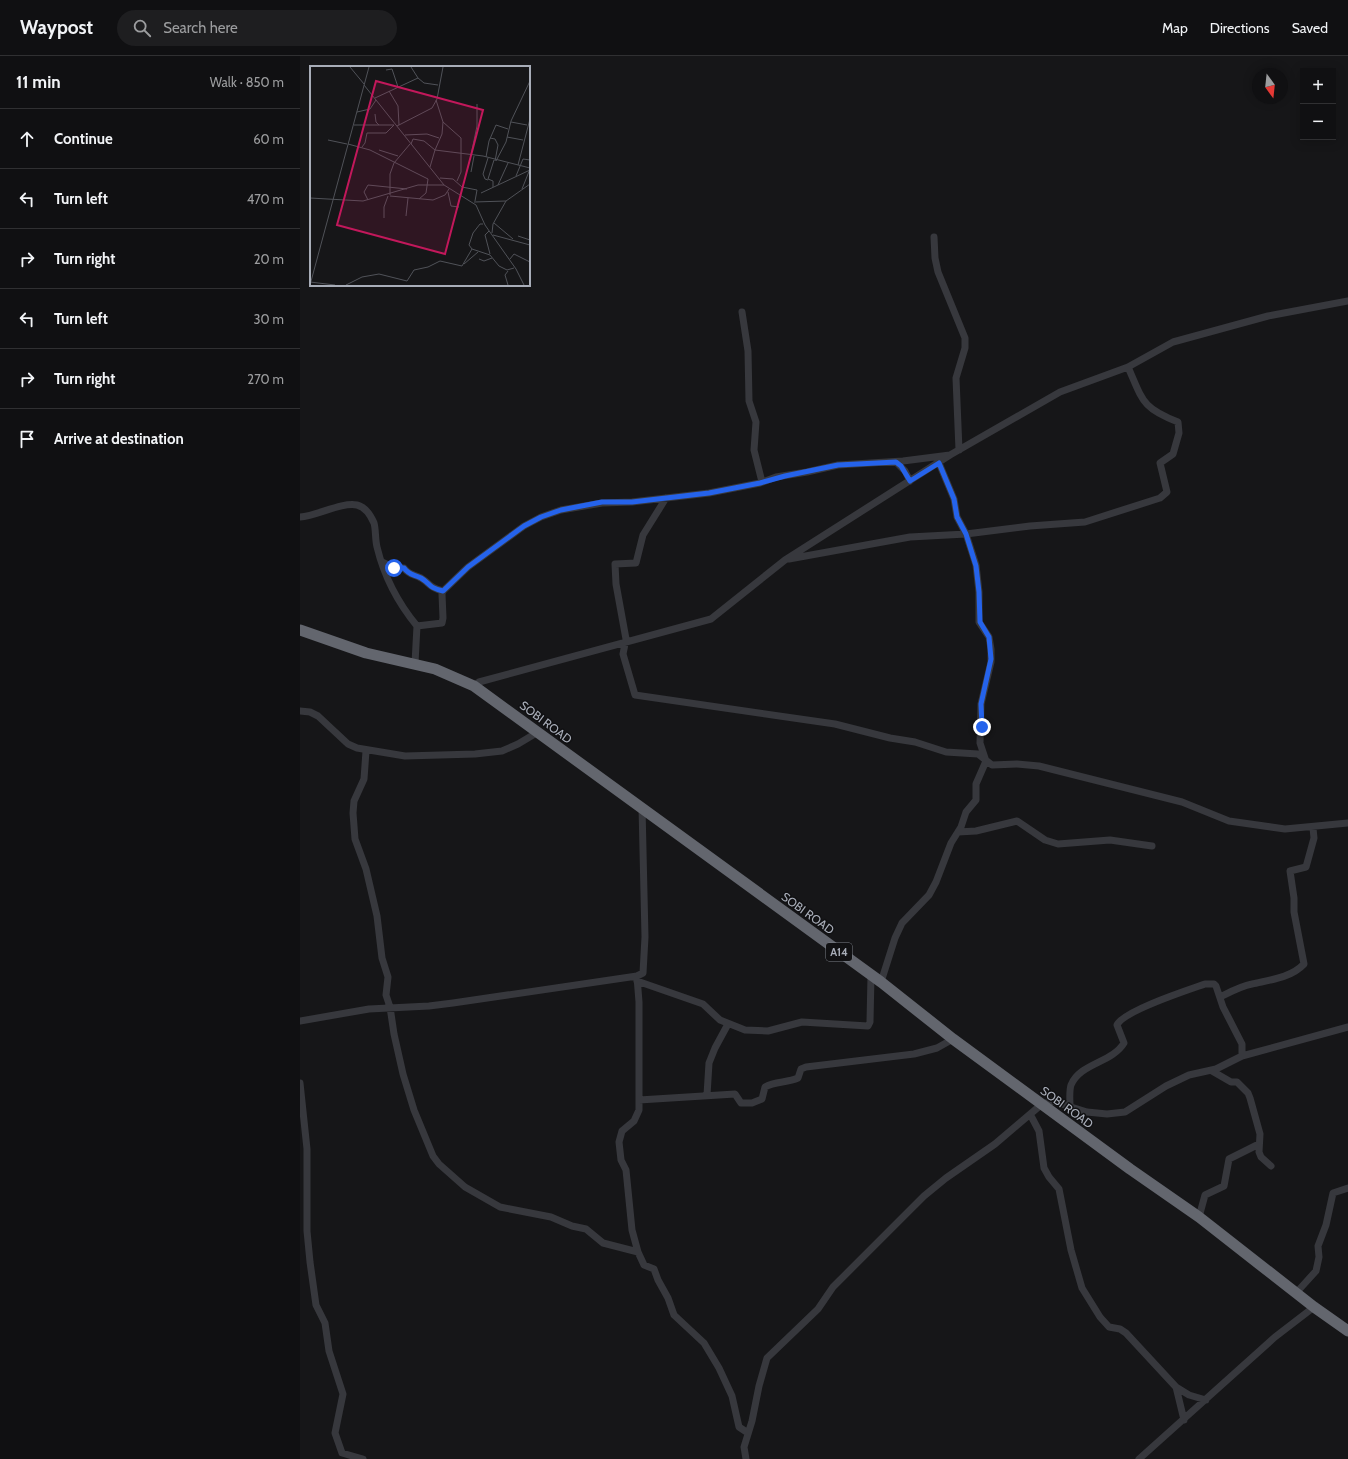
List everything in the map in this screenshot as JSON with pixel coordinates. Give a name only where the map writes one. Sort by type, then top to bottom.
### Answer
[{"type":"highway","name":"SOBI ROAD","points":[[300,630],[366,653],[402,662],[415,663],[435,669],[474,686],[582,766],[642,807],[871,976],[882,982],[953,1039],[1130,1169],[1199,1217],[1314,1307],[1348,1331]]},
{"type":"street","points":[[934,237],[935,258],[938,272],[965,338],[965,348],[956,378],[959,450]]},
{"type":"street","points":[[474,686],[479,682],[624,644],[711,619],[784,560],[950,455],[1060,392],[1128,367],[1173,342],[1268,316],[1348,301]]},
{"type":"street","points":[[742,312],[748,358],[749,401],[756,422],[754,450],[762,482]]},
{"type":"street","points":[[784,560],[910,536],[966,534],[1030,526],[1085,522],[1160,498],[1167,492],[1160,463],[1173,454],[1179,433],[1178,422],[1156,413],[1143,401],[1128,367]]},
{"type":"street","points":[[417,626],[442,623],[443,591],[468,567],[524,526],[541,517],[561,510],[602,502],[632,502],[666,498],[762,482],[838,465],[896,462],[950,455]]},
{"type":"street","points":[[896,462],[901,466],[910,481]]},
{"type":"street","points":[[882,982],[895,938],[902,923],[929,895],[966,812],[976,800],[976,784],[986,762],[980,743],[981,704],[991,662],[991,649],[989,637],[980,622],[976,566],[966,534],[957,517],[954,499],[939,463]]},
{"type":"street","points":[[666,498],[643,535],[636,563],[615,564],[616,584],[626,639],[623,654],[635,694],[835,724],[890,738],[915,742],[946,752],[978,754],[986,762],[992,765],[1039,766],[1182,802],[1229,821],[1285,829],[1313,828],[1348,823]]},
{"type":"street","points":[[300,517],[349,505],[361,506],[367,512],[373,522],[376,546],[397,598],[417,626],[415,663]]},
{"type":"street","points":[[382,562],[394,568],[404,568],[409,574],[421,578],[432,588],[443,591]]},
{"type":"street","points":[[300,711],[310,712],[318,716],[348,744],[366,750],[378,750],[405,756],[475,754],[502,751],[518,744],[538,732]]},
{"type":"street","points":[[366,750],[364,779],[354,801],[353,813],[355,838],[366,869],[378,916],[382,958],[388,977],[386,995],[390,1008],[394,1034],[408,1091],[428,1146],[439,1164],[465,1187],[500,1207],[562,1220],[572,1226],[586,1229],[602,1243],[638,1252]]},
{"type":"street","points":[[637,978],[643,973],[645,957],[642,807]]},
{"type":"street","points":[[958,832],[976,831],[1017,821],[1045,840],[1058,844],[1110,840],[1152,846]]},
{"type":"street","points":[[1220,997],[1252,984],[1265,982],[1292,973],[1304,964],[1294,912],[1294,898],[1290,871],[1306,867],[1314,838],[1313,828]]},
{"type":"street","points":[[300,1021],[369,1009],[429,1006],[637,978],[703,1004],[720,1020],[745,1030],[764,1032],[802,1022],[868,1026],[870,1022],[871,976]]},
{"type":"street","points":[[637,978],[639,1100],[637,1115],[622,1131],[619,1142],[621,1160],[626,1170],[632,1230],[638,1252],[644,1265],[654,1269],[668,1298],[674,1315],[704,1343],[711,1354],[732,1396],[739,1427],[748,1433]]},
{"type":"street","points":[[1070,1107],[1071,1086],[1077,1076],[1085,1069],[1120,1050],[1124,1043],[1117,1025],[1124,1016],[1205,984],[1214,984],[1242,1044],[1242,1056]]},
{"type":"street","points":[[707,1096],[709,1063],[728,1024]]},
{"type":"street","points":[[746,1459],[744,1447],[768,1358],[818,1309],[833,1287],[924,1196],[946,1178],[994,1144],[1042,1104],[1052,1101],[1098,1114],[1125,1112],[1189,1075],[1212,1071],[1242,1056],[1348,1027]]},
{"type":"street","points":[[639,1100],[735,1094],[741,1103],[752,1103],[762,1099],[765,1087],[770,1084],[790,1082],[798,1078],[801,1069],[806,1067],[914,1054],[937,1048],[953,1039]]},
{"type":"street","points":[[1212,1071],[1231,1082],[1237,1082],[1248,1093],[1260,1134],[1259,1152],[1261,1158],[1271,1166]]},
{"type":"street","points":[[300,1083],[307,1149],[307,1231],[311,1270],[316,1305],[325,1323],[330,1351],[343,1394],[335,1433],[342,1453],[363,1459]]},
{"type":"street","points":[[1030,1114],[1039,1131],[1044,1168],[1059,1189],[1071,1250],[1082,1288],[1100,1317],[1109,1327],[1120,1329],[1126,1333],[1176,1387],[1189,1395],[1206,1400]]},
{"type":"street","points":[[1199,1217],[1205,1195],[1224,1186],[1229,1159],[1260,1144]]},
{"type":"street","points":[[1296,1293],[1316,1270],[1319,1257],[1318,1246],[1326,1225],[1332,1193],[1348,1188]]},
{"type":"street","points":[[1140,1459],[1275,1337],[1314,1307]]},
{"type":"street","points":[[1176,1387],[1184,1420]]},
{"type":"route","points":[[394,568],[404,568],[409,574],[421,578],[432,588],[443,591],[468,567],[524,526],[541,517],[561,510],[602,502],[632,502],[689,494],[709,493],[838,465],[896,462],[905,471],[910,481],[939,463],[954,499],[957,517],[966,534],[976,566],[980,622],[989,637],[991,649],[991,662],[984,685],[981,704],[982,727]]}]
